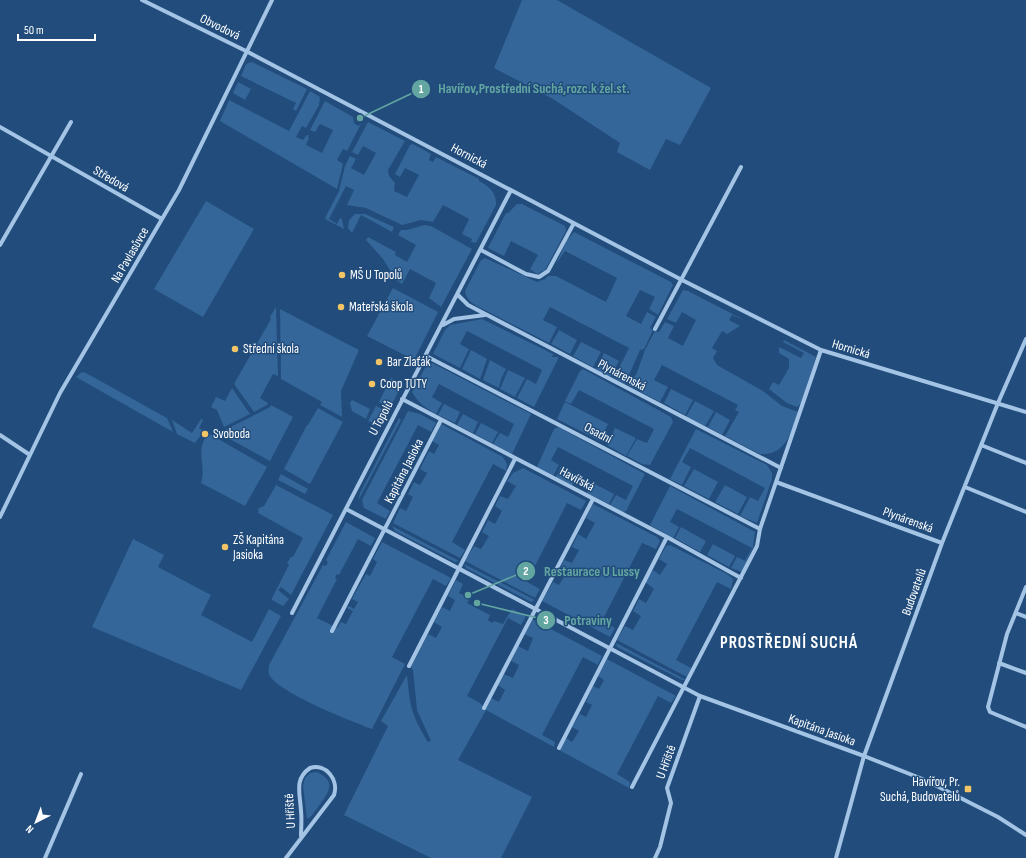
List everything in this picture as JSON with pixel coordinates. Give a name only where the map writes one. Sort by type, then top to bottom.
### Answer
[{"type":"street","name":"Obvodová","points":[[142,0],[246,50]]},
{"type":"street","name":"Na Pavlasůvce","points":[[0,517],[60,393],[179,190],[246,50],[272,0]]},
{"type":"street","name":"Hornická","points":[[246,50],[682,280],[821,350],[1026,412]]},
{"type":"street","points":[[0,245],[71,122]]},
{"type":"street","name":"Středová","points":[[0,127],[162,219]]},
{"type":"street","points":[[655,329],[742,168]]},
{"type":"street","name":"U Topolů","points":[[292,613],[402,399],[458,295],[511,190]]},
{"type":"street","points":[[481,250],[526,274],[539,277],[548,271],[574,223]]},
{"type":"street","name":"Plynárenská","points":[[458,295],[468,305],[485,315],[781,468]]},
{"type":"street","points":[[442,325],[454,319],[485,315]]},
{"type":"street","name":"Budovatelů","points":[[836,858],[864,756],[942,543],[998,403],[1026,338]]},
{"type":"street","points":[[632,787],[757,546],[760,529],[821,350]]},
{"type":"street","name":"Osadní","points":[[426,356],[760,529]]},
{"type":"street","name":"Havířská","points":[[402,399],[741,578]]},
{"type":"street","name":"Kapitána Jasioka","points":[[332,631],[441,420]]},
{"type":"street","points":[[0,435],[30,455]]},
{"type":"street","points":[[981,445],[1026,462]]},
{"type":"street","points":[[409,666],[515,458]]},
{"type":"street","name":"Plynárenská","points":[[776,482],[942,543]]},
{"type":"street","points":[[964,487],[1026,512]]},
{"type":"street","points":[[484,708],[593,499]]},
{"type":"street","name":"Kapitána Jasioka","points":[[346,509],[384,531],[700,696],[864,756],[931,783],[998,817],[1026,835]]},
{"type":"street","points":[[559,748],[667,538]]},
{"type":"street","points":[[1026,587],[999,663],[988,703],[988,710],[1026,726]]},
{"type":"street","points":[[1016,613],[1026,617]]},
{"type":"street","points":[[999,663],[1026,673]]},
{"type":"street","name":"U Hřiště","points":[[655,858],[660,847],[671,803],[667,788],[700,696]]},
{"type":"street","name":"U Hřiště","points":[[286,858],[301,836],[334,795],[336,788],[332,775],[321,768],[310,768],[301,776],[298,782],[302,812],[301,836]]},
{"type":"street","points":[[45,858],[81,774]]},
{"type":"shaded area","points":[[522,0],[557,0],[711,88],[680,145],[666,139],[650,170],[617,152],[620,143],[553,99],[494,68]]},
{"type":"shaded area","points":[[252,62],[307,89],[296,111],[293,109],[296,103],[241,76],[246,64]]},
{"type":"shaded area","points":[[238,82],[251,89],[245,100],[233,93]]},
{"type":"shaded area","points":[[310,91],[320,97],[319,105],[306,128],[302,126],[296,137],[303,140],[307,135],[309,135],[306,145],[322,153],[333,130],[320,124],[315,132],[310,130],[325,101],[353,117],[354,123],[358,126],[361,124],[347,151],[343,149],[337,160],[343,164],[337,189],[220,121],[229,100],[289,131]]},
{"type":"shaded area","points":[[368,122],[405,141],[388,170],[389,176],[395,183],[394,191],[407,197],[419,175],[405,168],[400,177],[395,174],[410,145],[413,144],[431,154],[429,160],[433,162],[436,157],[479,179],[479,181],[492,190],[496,205],[476,243],[471,242],[472,239],[462,234],[469,219],[443,205],[433,222],[421,220],[402,225],[366,208],[347,205],[354,190],[346,186],[329,219],[337,224],[340,218],[342,219],[344,229],[325,218],[339,191],[345,166],[350,156],[356,159],[351,168],[364,175],[376,153],[363,146],[358,155],[352,152]]},
{"type":"shaded area","points":[[206,201],[254,229],[203,317],[154,289]]},
{"type":"shaded area","points":[[517,204],[522,204],[565,226],[566,231],[545,270],[537,274],[530,269],[538,255],[511,241],[504,256],[488,248],[506,213],[508,213]]},
{"type":"shaded area","points":[[355,214],[365,214],[394,227],[392,232],[361,215],[352,233],[348,228],[349,220]]},
{"type":"shaded area","points":[[424,225],[431,226],[472,249],[441,307],[429,298],[436,283],[410,269],[402,284],[396,280],[383,259],[366,240],[368,237],[396,252],[395,255],[407,262],[416,245],[398,235],[401,230],[407,230]]},
{"type":"shaded area","points":[[574,232],[671,282],[673,285],[658,315],[649,309],[655,297],[640,290],[626,316],[641,324],[647,312],[656,317],[650,328],[653,330],[644,349],[640,350],[625,384],[614,378],[629,348],[550,307],[543,320],[557,327],[549,343],[475,305],[468,299],[465,293],[481,260],[485,258],[537,282],[548,276],[556,276],[606,302],[617,278],[565,251],[556,264],[567,240]]},
{"type":"shaded area","points":[[393,288],[438,312],[414,360],[367,336]]},
{"type":"shaded area","points":[[683,290],[688,291],[746,321],[732,315],[729,320],[740,326],[727,334],[722,331],[712,348],[717,351],[713,358],[717,365],[763,391],[782,406],[798,412],[790,434],[782,447],[776,451],[769,454],[760,454],[725,436],[739,412],[735,410],[738,405],[662,365],[654,380],[668,387],[660,402],[628,385],[632,378],[636,375],[645,350],[655,331],[659,332],[665,322],[674,326],[668,338],[683,346],[696,320],[682,312],[676,323],[667,319]]},
{"type":"shaded area","points":[[276,307],[278,376],[273,374],[260,398],[268,403],[267,405],[254,412],[234,384],[271,319],[270,317]]},
{"type":"shaded area","points":[[280,309],[359,350],[341,391],[342,417],[320,405],[322,402],[281,379]]},
{"type":"shaded area","points":[[482,319],[553,354],[552,357],[558,357],[534,407],[517,398],[527,379],[536,384],[542,370],[467,331],[460,344],[469,349],[460,368],[433,354],[445,330],[450,325]]},
{"type":"shaded area","points":[[559,330],[577,340],[570,354],[551,344]]},
{"type":"shaded area","points":[[784,340],[816,357],[801,403],[797,407],[787,403],[769,389],[773,382],[779,385],[789,368],[789,359],[779,353],[779,347],[801,358],[804,353],[783,342]]},
{"type":"shaded area","points":[[581,342],[601,352],[593,367],[573,356]]},
{"type":"shaded area","points":[[471,350],[487,359],[480,379],[462,369]]},
{"type":"shaded area","points":[[604,353],[619,361],[610,377],[596,369]]},
{"type":"shaded area","points":[[490,360],[506,369],[501,379],[499,388],[483,380]]},
{"type":"shaded area","points":[[432,363],[531,414],[512,454],[493,444],[500,433],[508,437],[514,424],[439,384],[432,397],[442,403],[436,414],[419,402],[412,392],[426,366]]},
{"type":"shaded area","points":[[583,369],[671,417],[673,422],[650,465],[642,464],[627,456],[637,439],[647,443],[654,429],[579,390],[571,404],[565,401],[580,371]]},
{"type":"shaded area","points":[[508,370],[525,378],[515,397],[500,389]]},
{"type":"shaded area","points":[[82,372],[167,418],[173,432],[76,377]]},
{"type":"shaded area","points":[[391,378],[402,384],[390,408],[379,402]]},
{"type":"shaded area","points":[[232,388],[250,414],[224,427],[217,410],[211,407],[216,397],[225,401]]},
{"type":"shaded area","points":[[671,389],[693,400],[685,415],[664,403]]},
{"type":"shaded area","points":[[352,400],[370,409],[366,419],[352,411],[350,403]]},
{"type":"shaded area","points":[[695,401],[714,411],[705,426],[686,417]]},
{"type":"shaded area","points":[[565,402],[608,424],[600,441],[557,419]]},
{"type":"shaded area","points":[[444,404],[460,412],[455,423],[438,415]]},
{"type":"shaded area","points":[[271,405],[293,417],[270,461],[226,437],[223,431],[270,407]]},
{"type":"shaded area","points":[[376,406],[388,412],[380,426],[368,421]]},
{"type":"shaded area","points":[[318,408],[343,422],[310,484],[284,469],[307,425]]},
{"type":"shaded area","points":[[408,411],[420,414],[436,423],[431,432],[418,425],[377,503],[390,511],[386,519],[364,508],[362,500]]},
{"type":"shaded area","points":[[716,412],[730,420],[722,435],[708,427]]},
{"type":"shaded area","points":[[463,414],[478,422],[473,433],[457,425]]},
{"type":"shaded area","points":[[399,418],[401,420],[358,501],[360,493]]},
{"type":"shaded area","points":[[201,419],[203,420],[199,428],[204,431],[195,443],[177,434],[172,420],[192,433]]},
{"type":"shaded area","points":[[481,423],[498,432],[492,443],[475,434]]},
{"type":"shaded area","points":[[441,424],[503,457],[507,464],[506,471],[493,464],[452,542],[465,550],[460,558],[393,523],[400,508],[406,511],[413,497],[408,494],[414,482],[420,485],[427,473],[420,469],[429,451],[434,454],[439,445],[432,441]]},
{"type":"shaded area","points":[[558,427],[645,474],[626,511],[623,512],[610,505],[616,495],[626,500],[633,486],[558,447],[551,460],[559,465],[553,476],[537,467],[554,429]]},
{"type":"shaded area","points":[[615,428],[636,438],[626,456],[607,445]]},
{"type":"shaded area","points":[[696,429],[767,465],[772,473],[772,479],[757,523],[740,516],[750,497],[758,501],[765,488],[690,448],[682,462],[691,467],[682,485],[670,479]]},
{"type":"shaded area","points":[[208,433],[267,467],[245,506],[201,483],[203,470],[201,452],[204,440]]},
{"type":"shaded area","points":[[561,466],[578,475],[572,486],[556,477]]},
{"type":"shaded area","points":[[523,468],[586,501],[581,510],[567,503],[527,582],[540,589],[535,598],[465,561],[474,546],[481,549],[489,536],[482,532],[488,520],[495,524],[502,511],[495,506],[500,496],[508,499],[516,486],[507,481],[513,473]]},
{"type":"shaded area","points":[[694,469],[718,482],[709,499],[684,486]]},
{"type":"shaded area","points":[[281,474],[308,489],[305,494],[278,480]]},
{"type":"shaded area","points":[[593,483],[614,494],[609,504],[587,493]]},
{"type":"shaded area","points":[[276,485],[333,515],[291,595],[281,587],[278,590],[289,599],[283,606],[272,600],[272,598],[289,565],[287,563],[291,557],[293,557],[303,538],[258,513],[259,510],[257,509],[264,506]]},
{"type":"shaded area","points":[[725,485],[747,497],[738,514],[715,502]]},
{"type":"shaded area","points":[[670,486],[755,532],[753,547],[742,572],[731,568],[737,557],[745,561],[752,548],[677,509],[670,522],[679,527],[673,538],[650,525]]},
{"type":"shaded area","points":[[593,504],[657,537],[660,541],[656,549],[642,543],[602,621],[615,628],[610,637],[542,601],[553,582],[559,585],[565,575],[559,571],[564,560],[572,563],[579,550],[572,547],[578,534],[586,539],[595,523],[586,518]]},
{"type":"shaded area","points":[[346,522],[375,538],[371,546],[358,539],[339,575],[337,574],[335,578],[337,579],[317,618],[337,628],[341,622],[346,624],[353,611],[347,608],[349,606],[354,609],[358,602],[352,599],[366,574],[370,576],[377,562],[373,559],[382,542],[451,578],[446,586],[433,579],[392,657],[405,664],[372,729],[332,713],[299,697],[274,681],[269,674],[269,665],[323,565],[326,566],[328,562],[326,560]]},
{"type":"shaded area","points":[[392,526],[459,561],[455,562],[395,531]]},
{"type":"shaded area","points":[[681,527],[706,541],[700,552],[675,538]]},
{"type":"shaded area","points":[[133,539],[164,555],[158,567],[211,595],[201,615],[252,642],[269,609],[281,616],[241,690],[92,627]]},
{"type":"shaded area","points":[[713,544],[735,556],[729,567],[707,555]]},
{"type":"shaded area","points":[[670,545],[727,574],[733,579],[731,589],[717,582],[676,660],[691,668],[687,677],[617,640],[625,626],[633,630],[641,616],[633,611],[639,599],[646,603],[654,589],[645,582],[653,570],[660,575],[667,564],[659,559],[666,546]]},
{"type":"shaded area","points":[[464,564],[535,600],[531,602],[466,568]]},
{"type":"shaded area","points":[[456,580],[463,584],[459,593],[470,598],[467,603],[490,615],[488,620],[492,623],[494,621],[503,624],[512,609],[526,616],[521,625],[508,618],[467,696],[480,703],[485,709],[491,698],[499,702],[505,690],[498,685],[504,674],[513,678],[519,665],[511,661],[518,646],[528,651],[533,638],[524,634],[532,619],[602,656],[598,665],[583,657],[542,735],[555,742],[554,747],[486,710],[458,760],[532,797],[501,858],[431,858],[344,815],[388,726],[381,721],[407,675],[412,710],[428,742],[431,741],[417,710],[413,670],[411,667],[428,634],[436,638],[442,627],[434,622],[442,607],[450,611],[455,600],[448,596]]},
{"type":"shaded area","points":[[616,643],[686,680],[682,680],[617,647]]},
{"type":"shaded area","points":[[607,659],[676,696],[671,703],[658,696],[617,774],[630,782],[629,788],[559,750],[566,738],[572,742],[579,731],[572,727],[580,714],[586,717],[592,705],[586,702],[593,686],[599,689],[604,680],[598,676]]},
{"type":"shaded area","points":[[317,772],[327,780],[329,788],[322,802],[312,816],[307,819],[303,786],[305,778],[310,773]]},
{"type":"place","name":"Havířov,Prostřední Suchá,rozc.k žel.st.","points":[[360,118]]},
{"type":"place","name":"MŠ U Topolů","points":[[342,275]]},
{"type":"place","name":"Mateřská škola","points":[[341,307]]},
{"type":"place","name":"Střední škola","points":[[235,349]]},
{"type":"place","name":"Bar Zlaťák","points":[[379,362]]},
{"type":"place","name":"Coop TUTY","points":[[372,384]]},
{"type":"place","name":"Svoboda","points":[[205,434]]},
{"type":"place","name":"ZŠ Kapitána Jasioka","points":[[225,547]]},
{"type":"place","name":"Restaurace U Lussy","points":[[468,595]]},
{"type":"place","name":"Potraviny","points":[[477,603]]},
{"type":"place","name":"Havířov, Pr. Suchá, Budovatelů","points":[[968,789]]},
{"type":"district","name":"PROSTŘEDNÍ SUCHÁ","points":[[789,643]]}]
